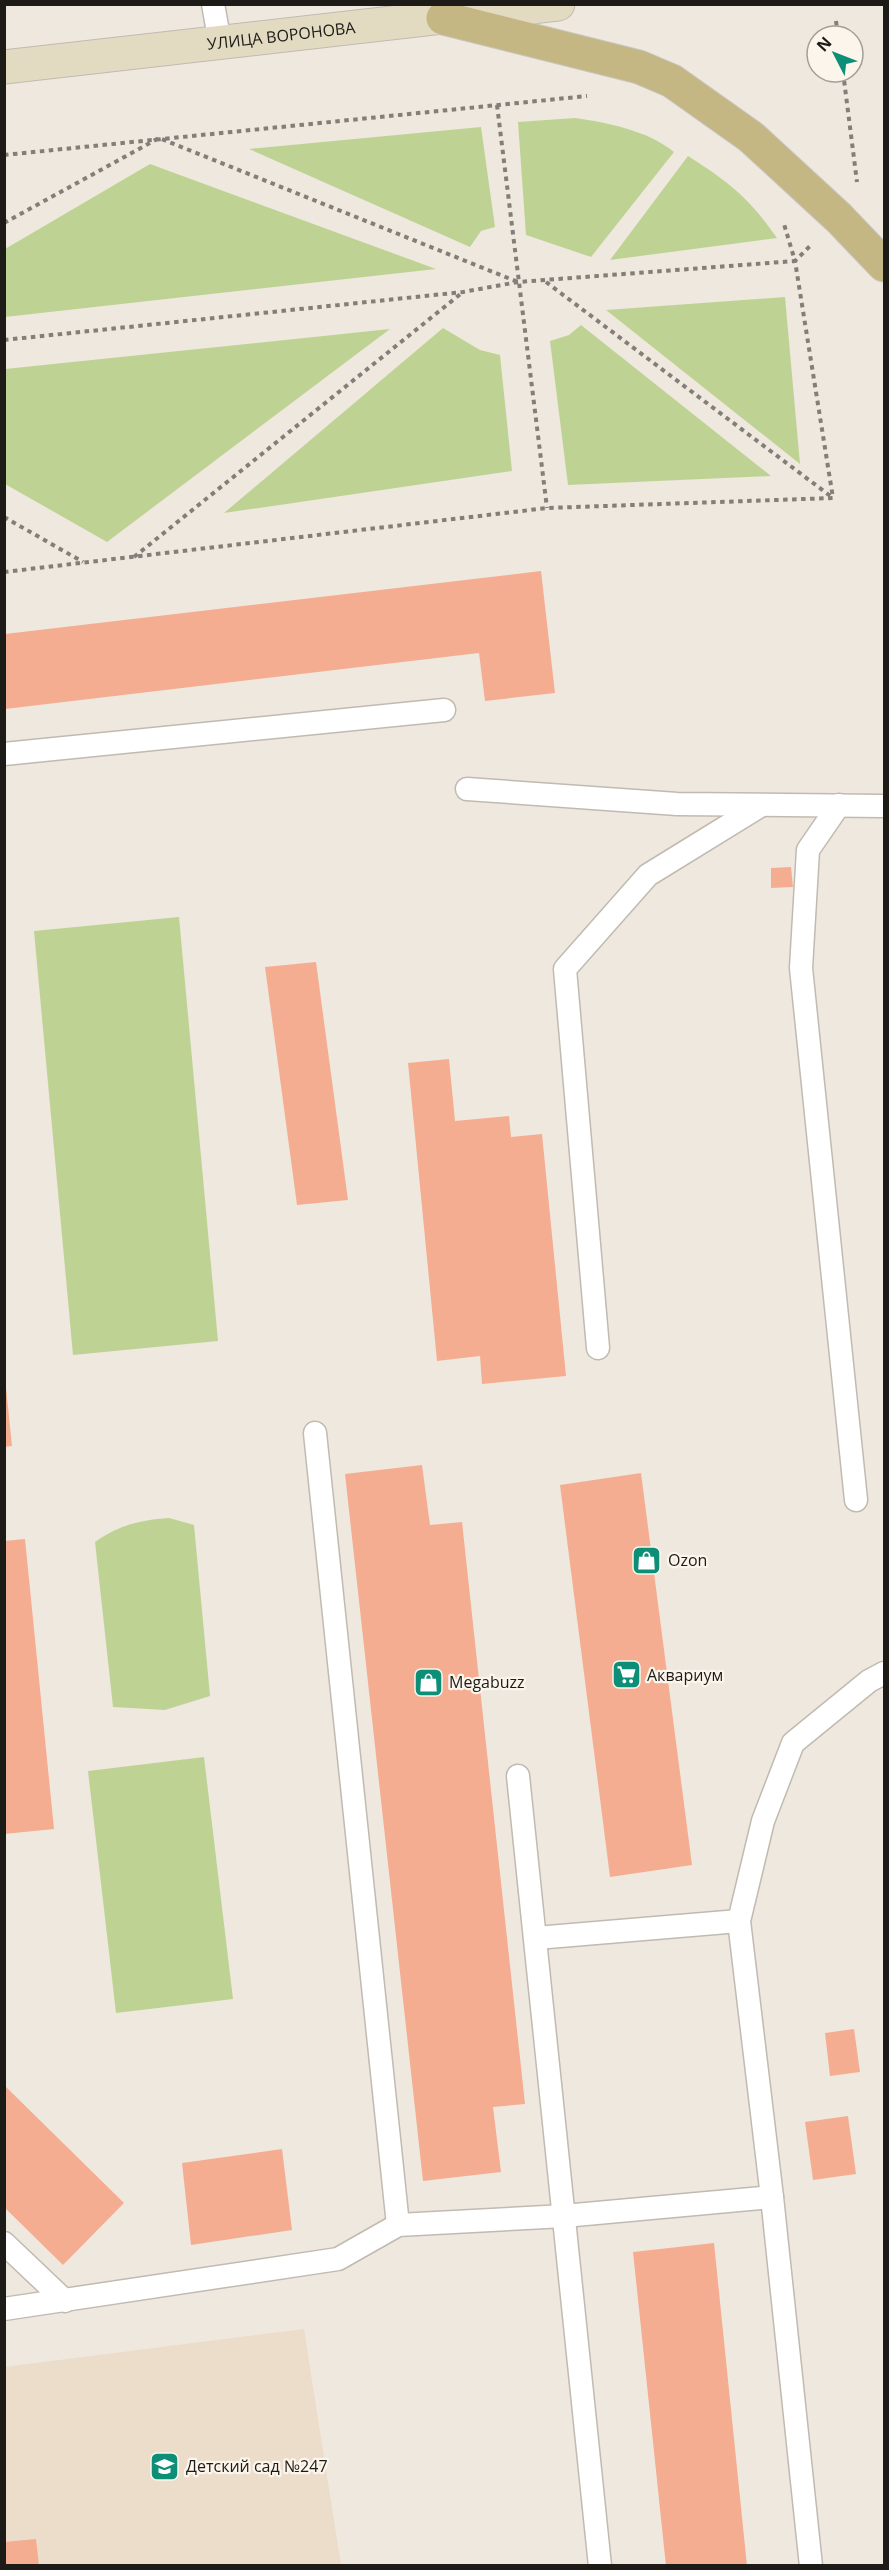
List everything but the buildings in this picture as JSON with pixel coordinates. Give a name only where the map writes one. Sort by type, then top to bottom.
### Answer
[{"type":"main road","name":"УЛИЦА ВОРОНОВА","points":[[4,67],[220,43],[456,11],[558,4]]},
{"type":"main road","points":[[456,11],[639,67],[672,81],[751,137],[885,265]]},
{"type":"lane","points":[[213,4],[220,43]]},
{"type":"lane","points":[[4,754],[444,710]]},
{"type":"lane","points":[[466,789],[677,804],[885,806]]},
{"type":"lane","points":[[839,805],[808,850],[801,968],[856,1500]]},
{"type":"lane","points":[[598,1348],[565,969],[648,875],[760,806]]},
{"type":"lane","points":[[315,1433],[398,2225]]},
{"type":"lane","points":[[811,2565],[772,2196],[739,1921],[763,1821],[793,1743],[869,1681],[885,1673]]},
{"type":"lane","points":[[519,1776],[600,2565]]},
{"type":"lane","points":[[536,1938],[739,1921]]},
{"type":"lane","points":[[4,2308],[65,2301],[338,2259],[398,2225],[564,2216],[772,2196]]},
{"type":"lane","points":[[4,2243],[65,2301]]},
{"type":"path","points":[[845,84],[858,189]]},
{"type":"path","points":[[4,154],[588,96],[598,98]]},
{"type":"path","points":[[497,105],[547,508]]},
{"type":"path","points":[[4,223],[159,138]]},
{"type":"path","points":[[159,138],[519,282]]},
{"type":"path","points":[[779,218],[785,225],[795,261],[833,498]]},
{"type":"path","points":[[4,340],[463,292],[519,282],[545,282],[795,261],[814,241]]},
{"type":"path","points":[[545,282],[833,498]]},
{"type":"path","points":[[133,558],[463,292]]},
{"type":"path","points":[[4,572],[547,508],[833,498]]},
{"type":"path","points":[[4,517],[83,562]]},
{"type":"shaded area","name":"Детский сад №247","points":[[304,2329],[341,2565],[5,2565],[4,2367]]},
{"type":"green space","points":[[575,118],[614,125],[639,133],[652,138],[674,152],[591,257],[526,235],[518,122]]},
{"type":"green space","points":[[481,127],[495,227],[481,231],[470,247],[249,149]]},
{"type":"green space","points":[[688,156],[715,174],[747,201],[777,238],[610,260]]},
{"type":"green space","points":[[150,164],[436,269],[5,317],[5,249]]},
{"type":"green space","points":[[785,297],[800,464],[606,310]]},
{"type":"green space","points":[[581,325],[771,476],[568,485],[550,341],[569,335]]},
{"type":"green space","points":[[443,328],[480,350],[500,355],[512,471],[224,513]]},
{"type":"green space","points":[[390,329],[107,542],[5,484],[5,369]]},
{"type":"green space","points":[[179,917],[218,1341],[73,1355],[34,931]]},
{"type":"green space","points":[[169,1518],[194,1525],[210,1696],[165,1710],[113,1707],[95,1542],[130,1524]]},
{"type":"green space","points":[[204,1757],[233,1999],[116,2013],[88,1771]]},
{"type":"place","name":"Ozon","points":[[647,1560]]},
{"type":"place","name":"Аквариум","points":[[626,1675]]},
{"type":"place","name":"Megabuzz","points":[[428,1682]]},
{"type":"place","name":"Детский сад №247","points":[[165,2466]]}]
